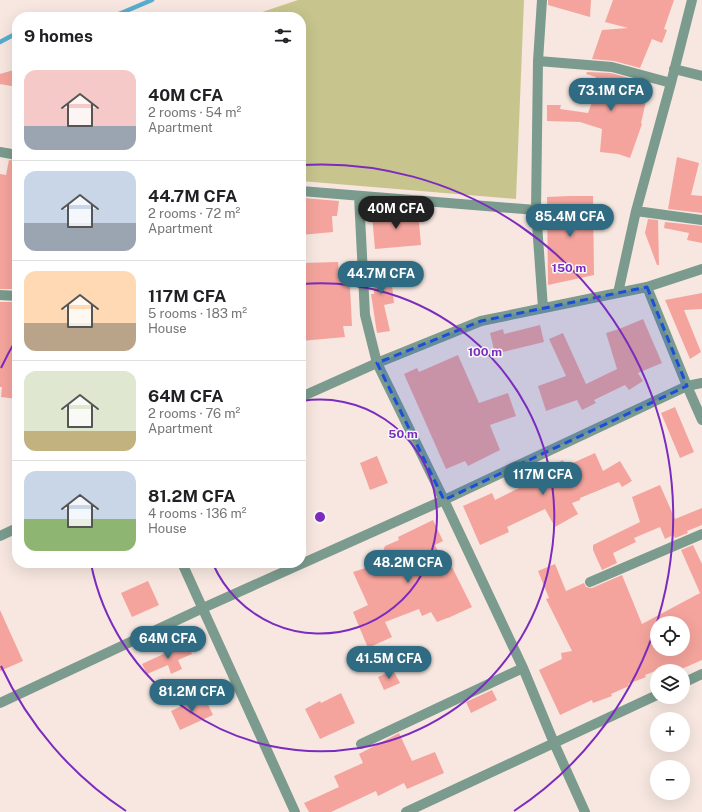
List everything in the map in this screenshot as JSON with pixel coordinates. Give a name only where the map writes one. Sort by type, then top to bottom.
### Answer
[{"type":"street","points":[[542,0],[538,61],[536,210],[544,308]]},
{"type":"street","points":[[618,293],[636,211],[692,0]]},
{"type":"street","points":[[538,61],[612,67],[671,83]]},
{"type":"street","points":[[674,69],[702,76]]},
{"type":"street","points":[[0,152],[12,154]]},
{"type":"street","points":[[306,191],[536,210]]},
{"type":"street","points":[[359,196],[365,316],[377,363],[444,500],[523,668],[585,812]]},
{"type":"street","points":[[636,211],[702,220]]},
{"type":"street","points":[[306,395],[377,363],[481,321],[647,287],[702,269]]},
{"type":"street","points":[[647,287],[702,420]]},
{"type":"street","points":[[0,295],[12,296]]},
{"type":"street","points":[[306,562],[444,500],[687,386],[702,383]]},
{"type":"street","points":[[0,536],[12,530]]},
{"type":"street","points":[[590,582],[702,534]]},
{"type":"street","points":[[184,568],[295,812]]},
{"type":"street","points":[[0,703],[292,568]]},
{"type":"street","points":[[361,744],[523,668]]},
{"type":"street","points":[[690,680],[702,674]]},
{"type":"street","points":[[406,812],[650,698]]},
{"type":"highlighted area","points":[[647,287],[687,386],[444,500],[377,363],[481,321]]},
{"type":"shaded area","points":[[298,0],[524,0],[516,199],[306,181],[306,12],[262,12]]},
{"type":"building","points":[[548,0],[591,0],[590,17],[548,5]]},
{"type":"building","points":[[613,0],[674,0],[664,29],[667,30],[662,43],[652,39],[640,68],[614,61],[592,59],[602,30],[628,28],[605,22]]},
{"type":"building","points":[[12,70],[12,86],[0,84],[0,74]]},
{"type":"building","points":[[587,72],[611,73],[650,84],[642,124],[630,158],[618,154],[600,152],[602,129],[580,122],[547,121],[547,105],[561,105],[560,109],[588,113],[596,91],[592,90],[596,77],[586,74]]},
{"type":"building","points":[[677,157],[699,163],[691,195],[702,196],[702,213],[668,209]]},
{"type":"building","points":[[9,160],[12,160],[12,289],[0,289],[0,174],[6,175]]},
{"type":"building","points":[[593,196],[594,275],[548,285],[547,197]]},
{"type":"building","points":[[306,198],[339,201],[337,216],[332,216],[333,232],[306,235]]},
{"type":"building","points":[[418,211],[421,245],[375,249],[372,215]]},
{"type":"building","points":[[648,219],[658,220],[659,265],[657,265],[645,233]]},
{"type":"building","points":[[665,222],[702,226],[702,243],[687,240],[689,233],[664,228]]},
{"type":"building","points":[[387,261],[388,285],[392,285],[394,303],[384,305],[390,331],[377,333],[371,294],[374,294],[372,262]]},
{"type":"building","points":[[338,262],[339,274],[346,273],[348,287],[350,287],[352,326],[343,326],[345,337],[306,341],[306,263]]},
{"type":"building","points":[[702,293],[702,309],[684,310],[701,352],[690,359],[665,300]]},
{"type":"building","points":[[0,302],[12,302],[12,398],[1,397],[2,387],[0,387]]},
{"type":"building","points":[[643,319],[662,363],[638,373],[643,381],[629,390],[625,385],[594,400],[596,403],[582,410],[577,400],[546,411],[538,386],[566,376],[549,339],[563,333],[586,384],[617,369],[606,333]]},
{"type":"building","points":[[540,325],[544,342],[495,354],[490,333],[503,329],[504,334]]},
{"type":"building","points":[[458,355],[479,403],[508,393],[516,416],[490,425],[500,450],[468,466],[465,461],[446,469],[404,374],[417,368],[419,372]]},
{"type":"building","points":[[675,407],[694,452],[680,458],[661,413]]},
{"type":"building","points":[[595,453],[603,471],[620,461],[632,481],[622,487],[619,482],[580,498],[580,500],[572,503],[578,514],[555,527],[545,509],[507,527],[509,532],[480,545],[463,506],[492,493],[495,500],[535,480],[533,474],[563,460],[566,466]]},
{"type":"building","points":[[377,456],[388,483],[370,490],[360,463]]},
{"type":"building","points":[[660,485],[675,519],[702,508],[702,525],[675,538],[673,535],[665,539],[660,527],[634,538],[636,542],[613,553],[617,563],[602,570],[593,550],[593,545],[640,522],[632,497]]},
{"type":"building","points":[[433,520],[443,541],[435,545],[447,570],[452,567],[472,607],[437,622],[431,612],[422,616],[419,609],[385,622],[392,637],[368,648],[353,612],[368,605],[353,572],[378,564],[385,546],[399,540],[398,537]]},
{"type":"building","points":[[693,545],[702,564],[702,660],[690,665],[690,664],[650,664],[650,673],[645,675],[646,677],[628,684],[629,686],[611,694],[612,696],[593,703],[592,700],[560,715],[539,670],[562,659],[561,653],[572,651],[546,599],[549,598],[538,571],[555,564],[566,591],[584,583],[586,587],[592,588],[622,575],[642,624],[650,620],[650,656],[690,656],[690,616],[657,616],[700,593],[681,550]]},
{"type":"building","points":[[148,581],[159,605],[132,617],[121,593]]},
{"type":"building","points":[[0,610],[23,661],[0,671]]},
{"type":"building","points":[[187,643],[192,654],[178,660],[182,669],[171,674],[168,665],[147,674],[142,664]]},
{"type":"building","points":[[393,670],[400,683],[384,690],[378,677]]},
{"type":"building","points":[[492,690],[497,700],[471,713],[466,702]]},
{"type":"building","points":[[341,693],[355,723],[320,739],[305,709],[320,701],[321,703]]},
{"type":"building","points":[[204,696],[213,715],[180,730],[171,711]]},
{"type":"building","points":[[399,733],[412,761],[435,752],[444,773],[407,789],[404,783],[378,796],[376,791],[331,812],[309,812],[304,803],[339,787],[334,776],[363,763],[359,754]]},
{"type":"waterway","points":[[124,12],[152,0]]},
{"type":"waterway","points":[[0,42],[12,36]]}]
